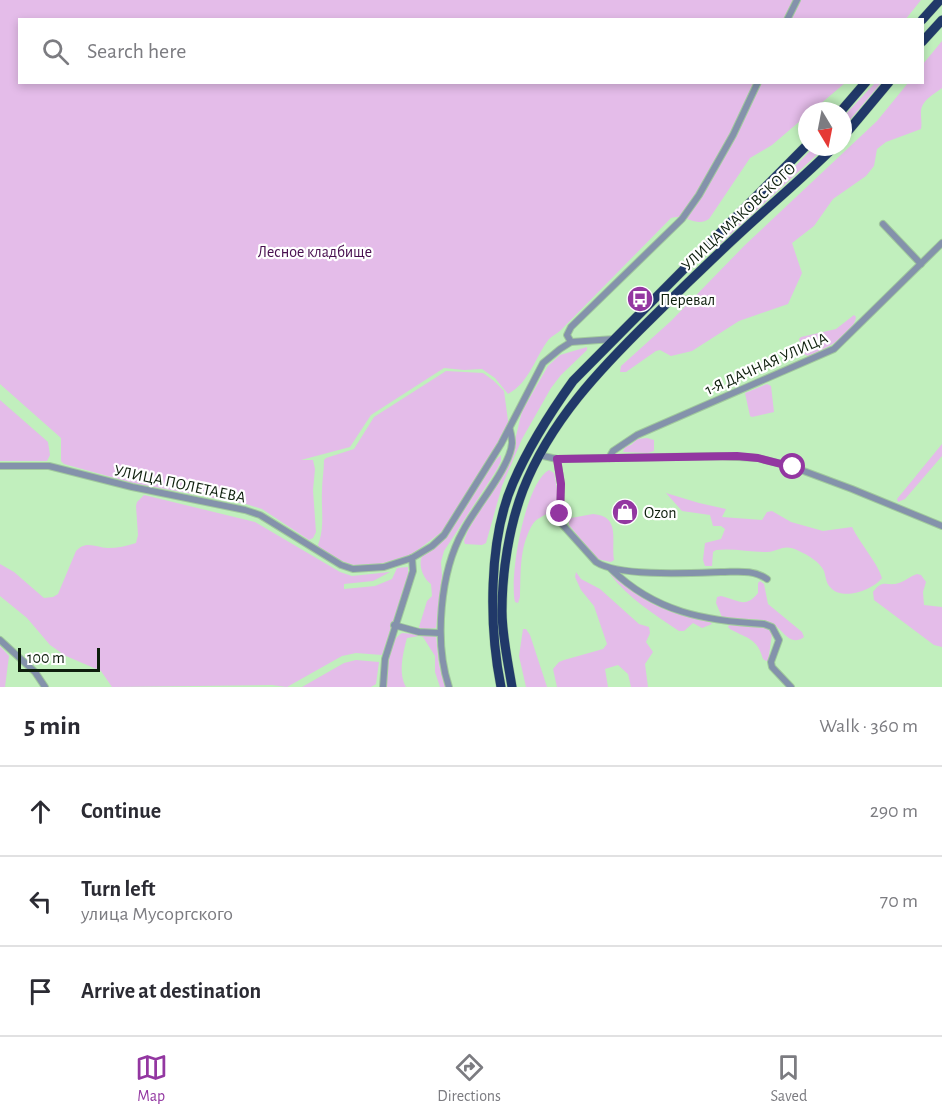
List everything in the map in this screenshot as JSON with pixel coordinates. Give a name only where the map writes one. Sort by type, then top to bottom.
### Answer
[{"type":"highway","points":[[924,18],[940,0]]},
{"type":"highway","points":[[924,40],[942,20]]},
{"type":"highway","points":[[849,102],[864,84]]},
{"type":"highway","points":[[852,126],[887,84]]},
{"type":"highway","name":"УЛИЦА МАКОВСКОГО","points":[[501,687],[495,658],[492,610],[494,575],[502,522],[512,485],[527,453],[573,381],[798,154]]},
{"type":"highway","name":"УЛИЦА МАКОВСКОГО","points":[[512,687],[502,611],[504,580],[513,527],[522,492],[539,455],[560,419],[584,387],[615,355],[696,274],[822,156]]},
{"type":"street","points":[[788,18],[797,0]]},
{"type":"street","points":[[572,342],[567,335],[571,327],[682,219],[699,195],[733,135],[757,84]]},
{"type":"street","points":[[883,224],[921,264]]},
{"type":"street","name":"1-Я ДАЧНАЯ УЛИЦА","points":[[609,458],[613,451],[637,435],[834,349],[942,243]]},
{"type":"street","points":[[449,687],[443,663],[441,633],[443,597],[454,550],[462,531],[504,465],[512,444],[510,428],[543,363],[572,342],[614,339]]},
{"type":"street","name":"УЛИЦА ПОЛЕТАЕВА","points":[[0,466],[49,466],[132,488],[245,510],[260,515],[341,565],[353,569],[375,569],[412,558],[444,535],[510,428]]},
{"type":"street","points":[[539,455],[557,459],[718,456],[758,458],[793,467],[942,526]]},
{"type":"street","points":[[557,459],[561,484],[560,522],[596,562],[611,569],[642,595],[665,607],[708,618],[764,624],[772,627],[779,640],[771,662],[772,667],[791,687]]},
{"type":"street","points":[[383,687],[385,659],[413,571],[412,558]]},
{"type":"street","points":[[611,569],[678,572],[743,571],[756,573],[767,579]]},
{"type":"street","points":[[394,626],[420,632],[441,633]]},
{"type":"street","points":[[0,640],[35,672],[45,687]]},
{"type":"green space","name":"Лесное кладбище","points":[[0,0],[921,0],[907,18],[18,18],[18,84],[844,84],[823,102],[798,102],[798,123],[772,145],[750,158],[709,219],[700,222],[681,217],[671,218],[561,330],[549,339],[527,376],[516,389],[508,394],[495,378],[482,369],[444,368],[371,415],[350,447],[301,460],[313,460],[315,469],[313,490],[316,532],[309,540],[262,509],[246,504],[133,483],[64,464],[61,461],[61,438],[0,384]]},
{"type":"green space","points":[[942,41],[942,88],[923,105],[921,129],[886,142],[877,149],[874,166],[866,176],[833,199],[814,226],[792,243],[802,273],[788,304],[739,321],[692,351],[671,356],[660,350],[656,351],[626,372],[620,372],[621,366],[671,321],[745,245],[840,156],[852,156],[852,144],[877,121],[907,84],[924,84],[924,63]]},
{"type":"green space","points":[[874,84],[880,84],[852,117],[852,107]]},
{"type":"green space","points":[[805,156],[815,156],[709,254]]},
{"type":"green space","points":[[854,315],[856,317],[854,324],[844,336],[815,353],[808,356],[804,354],[799,339],[801,337],[836,329]]},
{"type":"green space","points":[[587,347],[587,350],[551,388],[522,439],[502,486],[486,543],[482,545],[465,544],[468,530],[511,457],[522,411],[548,366],[560,355]]},
{"type":"green space","points":[[446,371],[483,373],[494,381],[504,391],[509,428],[443,531],[411,555],[380,564],[353,565],[319,548],[324,460],[354,449],[374,417]]},
{"type":"green space","points":[[767,384],[771,386],[774,412],[752,417],[745,393]]},
{"type":"green space","points":[[0,400],[48,442],[50,455],[47,461],[0,461]]},
{"type":"green space","points":[[637,439],[654,440],[654,451],[648,453],[623,452],[625,446],[631,445]]},
{"type":"green space","points":[[942,444],[942,456],[905,499],[898,502],[897,499]]},
{"type":"green space","points":[[501,455],[496,471],[444,551],[441,562],[442,576],[436,628],[420,630],[427,601],[432,596],[431,584],[421,570],[421,559],[452,528],[479,482]]},
{"type":"green space","points":[[549,470],[554,473],[556,503],[552,510],[535,521],[527,536],[518,603],[515,602],[514,572],[521,531],[533,492],[540,478]]},
{"type":"green space","points":[[666,493],[726,509],[722,517],[762,520],[767,512],[772,511],[791,522],[823,531],[852,527],[882,578],[865,590],[850,594],[836,592],[828,584],[824,571],[817,562],[789,548],[767,552],[716,550],[713,552],[712,566],[705,566],[703,560],[705,543],[721,539],[725,529],[721,526],[713,526],[710,515],[682,511]]},
{"type":"green space","points":[[144,495],[255,522],[340,572],[352,576],[390,572],[373,581],[344,584],[344,589],[375,586],[392,579],[397,568],[408,567],[408,575],[382,655],[356,653],[342,656],[287,687],[272,685],[112,687],[101,671],[66,656],[50,645],[27,618],[0,596],[0,564],[14,572],[44,598],[53,597],[58,594],[76,551],[83,546],[115,548],[136,543],[138,535],[136,506]]},
{"type":"green space","points":[[593,514],[608,519],[611,524],[614,560],[611,562],[597,559],[569,525],[571,518]]},
{"type":"green space","points":[[576,572],[581,579],[600,589],[639,624],[649,627],[650,633],[646,642],[653,652],[645,664],[648,687],[631,687],[628,674],[618,665],[605,669],[608,687],[557,687],[553,669],[559,662],[603,649],[607,644],[594,606],[581,590],[575,577]]},
{"type":"green space","points":[[610,574],[618,577],[656,605],[712,624],[702,628],[693,623],[684,631],[679,631],[634,599]]},
{"type":"green space","points":[[917,574],[921,575],[926,582],[923,592],[924,605],[942,607],[942,647],[934,645],[874,600],[873,592],[880,585],[899,583]]},
{"type":"green space","points":[[760,581],[764,584],[768,604],[802,632],[804,637],[799,640],[791,639],[773,624],[763,620],[726,620],[722,617],[716,603],[717,597],[741,602],[749,601],[758,593]]},
{"type":"green space","points":[[729,625],[769,628],[772,634],[768,662],[763,659],[755,643],[730,629]]},
{"type":"green space","points":[[523,629],[526,629],[530,635],[547,687],[526,687],[519,656]]},
{"type":"green space","points":[[402,633],[436,636],[439,665],[445,687],[440,687],[435,672],[435,656],[423,637],[419,636],[407,638],[405,644],[402,676],[406,687],[386,687],[385,673],[389,650],[392,643]]},
{"type":"green space","points":[[0,646],[9,656],[5,687],[0,687]]},
{"type":"green space","points":[[356,660],[379,662],[376,684],[371,687],[302,687],[344,663]]},
{"type":"place","name":"Перевал","points":[[640,299]]},
{"type":"place","name":"Ozon","points":[[625,512]]},
{"type":"route","points":[[560,514],[561,484],[557,459],[737,456],[758,458],[793,467]]}]
